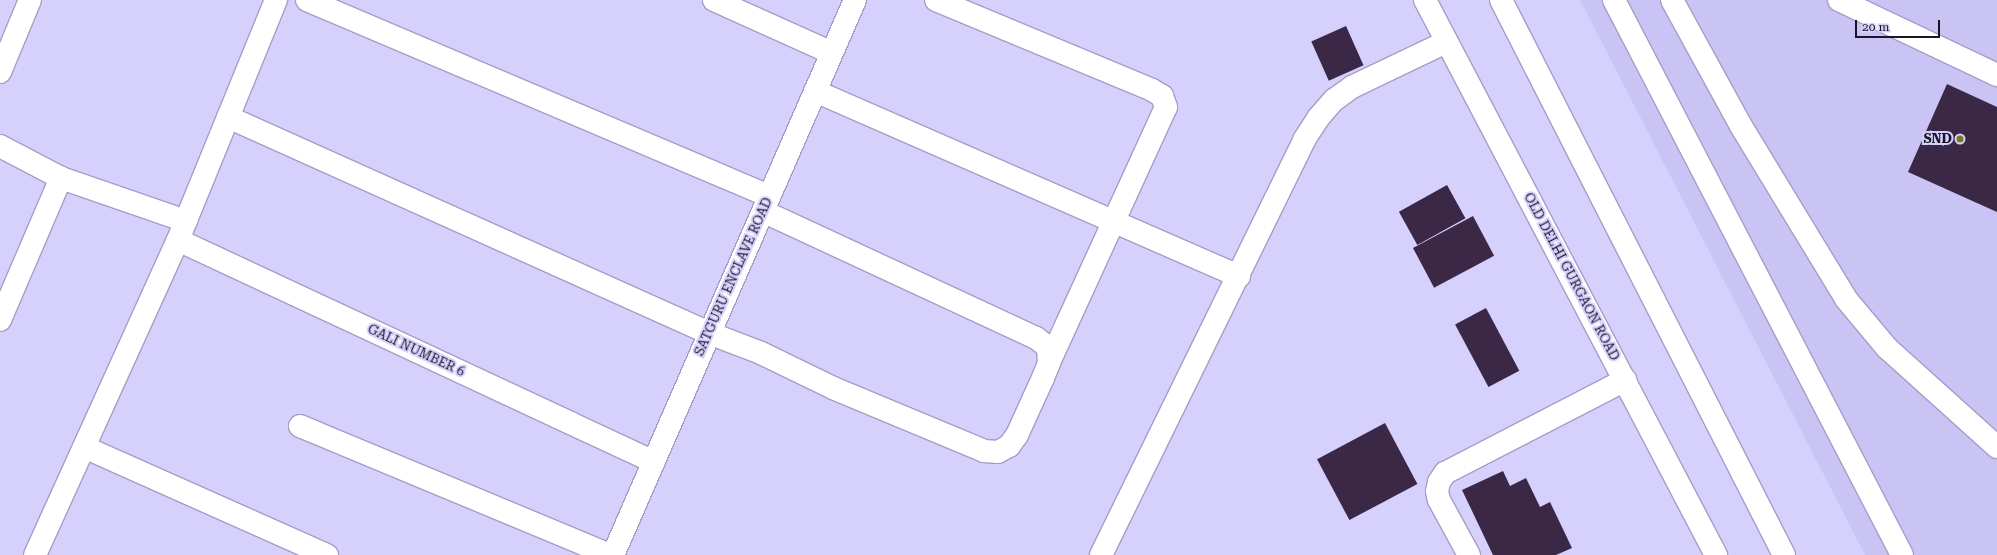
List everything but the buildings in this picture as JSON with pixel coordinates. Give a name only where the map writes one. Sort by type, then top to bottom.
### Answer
[{"type":"street","points":[[0,72],[30,0]]},
{"type":"street","points":[[35,555],[182,230],[276,0]]},
{"type":"street","points":[[307,0],[766,204],[1036,338],[1048,347],[1049,363]]},
{"type":"street","points":[[714,0],[832,53]]},
{"type":"street","name":"SATGURU ENCLAVE ROAD","points":[[613,555],[855,0]]},
{"type":"street","points":[[228,117],[709,333],[984,451],[998,452],[1013,441],[1166,107],[1162,96],[936,0]]},
{"type":"street","name":"OLD DELHI GURGAON ROAD","points":[[1425,0],[1716,555]]},
{"type":"street","points":[[1501,0],[1784,555]]},
{"type":"street","points":[[1614,0],[1902,555]]},
{"type":"street","points":[[1672,0],[1741,126],[1846,299],[1887,348],[1997,447]]},
{"type":"street","points":[[1839,0],[1997,75]]},
{"type":"street","points":[[1101,555],[1239,276],[1304,140],[1319,117],[1334,100],[1352,87],[1446,42]]},
{"type":"street","points":[[815,91],[1114,220],[1239,276]]},
{"type":"street","name":"GALI NUMBER 6","points":[[0,146],[61,178],[182,230],[654,462]]},
{"type":"street","points":[[0,320],[61,178]]},
{"type":"street","points":[[1469,555],[1438,496],[1439,482],[1445,473],[1625,380]]},
{"type":"street","points":[[300,426],[610,555]]},
{"type":"street","points":[[84,447],[327,555]]},
{"type":"shaded area","points":[[1580,0],[1997,0],[1997,555],[1865,555]]},
{"type":"place","name":"SND","points":[[1960,139]]}]
